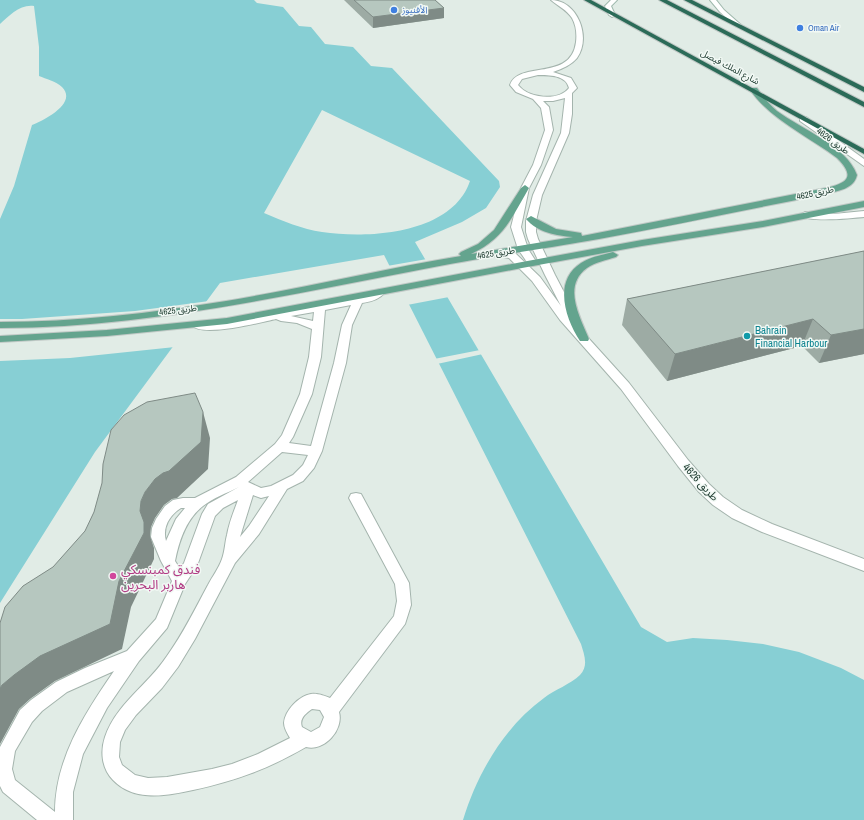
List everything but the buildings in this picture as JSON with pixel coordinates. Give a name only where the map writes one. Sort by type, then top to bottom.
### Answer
[{"type":"highway","name":"شارع الملك فيصل","points":[[588,0],[612,15],[754,90],[803,119],[864,152]]},
{"type":"highway","points":[[662,0],[864,105]]},
{"type":"highway","points":[[687,0],[864,90]]},
{"type":"main road","name":"طريق 4625","points":[[0,325],[25,325],[110,318],[226,304],[497,252],[537,247],[599,236],[826,191],[844,185],[852,180],[854,175],[853,170],[848,162],[837,153],[774,112],[757,97],[754,90]]},
{"type":"main road","points":[[448,261],[481,246],[498,232],[525,188]]},
{"type":"main road","name":"طريق 4625","points":[[0,340],[99,334],[226,321],[543,261],[642,243],[763,224],[864,204]]},
{"type":"main road","points":[[531,219],[544,229],[560,234],[599,236]]},
{"type":"main road","points":[[584,339],[571,310],[568,292],[569,284],[574,274],[583,266],[612,256],[642,243]]},
{"type":"street","points":[[544,73],[571,61],[576,54],[580,33],[577,20],[554,0]]},
{"type":"street","points":[[561,0],[579,14],[585,27],[581,59],[571,73],[571,82],[574,88],[569,94],[558,97],[535,97],[518,91],[514,85],[514,82],[525,75],[544,73],[557,75],[571,73]]},
{"type":"street","points":[[612,15],[608,6],[614,0]]},
{"type":"street","points":[[713,0],[722,12],[738,26]]},
{"type":"street","points":[[531,219],[544,178],[564,133],[569,111],[569,94]]},
{"type":"street","points":[[527,264],[516,227],[525,188],[537,165],[550,130],[545,107],[535,97]]},
{"type":"street","name":"طريق 4626","points":[[803,119],[864,163]]},
{"type":"street","points":[[805,215],[824,217],[864,214]]},
{"type":"street","name":"طريق 4626","points":[[531,219],[531,234],[543,261],[584,339]]},
{"type":"street","name":"طريق 4626","points":[[497,252],[512,255],[518,260],[527,264],[564,318],[625,386],[692,473],[718,502],[737,514],[767,528],[864,565]]},
{"type":"street","points":[[197,325],[202,327],[218,326],[260,319],[358,301],[372,297],[380,292]]},
{"type":"street","points":[[179,581],[168,561],[158,537],[159,528],[167,513],[175,505],[180,503],[198,503],[245,485],[261,493],[282,487],[298,478],[308,468],[316,450],[340,363],[347,325],[358,301]]},
{"type":"street","points":[[64,820],[64,792],[75,752],[101,703],[133,656],[162,623],[179,581],[190,566],[203,532],[206,519],[213,508],[245,485],[287,437],[306,394],[315,357],[320,308]]},
{"type":"street","points":[[260,319],[289,318],[317,328]]},
{"type":"street","points":[[279,447],[316,450]]},
{"type":"street","points":[[228,561],[245,485]]},
{"type":"street","points":[[282,487],[259,524],[228,561],[191,632],[163,675],[125,716],[114,734],[111,745],[111,756],[113,767],[120,776],[129,782],[140,786],[160,788],[221,776],[267,758],[304,739],[314,740],[322,737],[332,725],[333,717],[331,710],[326,705],[312,701],[304,704],[298,709],[292,723],[294,730],[304,739]]},
{"type":"street","points":[[331,710],[400,619],[404,603],[402,583],[356,498]]},
{"type":"street","points":[[51,820],[10,786],[5,779],[3,770],[6,750],[26,716],[50,696],[76,679],[133,656]]},
{"type":"water","points":[[0,0],[254,0],[257,3],[283,7],[299,26],[311,27],[325,44],[353,47],[371,66],[392,68],[499,181],[500,187],[486,208],[462,222],[415,242],[641,627],[667,642],[693,638],[727,640],[763,644],[799,652],[841,668],[864,680],[864,820],[463,820],[484,769],[504,737],[516,723],[548,695],[580,675],[584,668],[585,660],[581,644],[384,255],[220,283],[95,452],[0,603],[0,219],[14,186],[32,125],[58,110],[66,99],[66,93],[57,83],[39,76],[39,47],[34,6],[19,9],[0,24]],"holes":[[[322,110],[470,181],[460,199],[446,212],[428,222],[407,229],[385,233],[341,234],[315,231],[285,222],[264,213]]]},
{"type":"pier","points":[[427,259],[449,297],[407,305],[387,266]]},
{"type":"pier","points":[[209,301],[175,347],[70,358],[0,361],[0,319],[22,319],[135,311]]},
{"type":"pier","points":[[480,350],[483,354],[437,364],[434,359]]},
{"type":"place","name":"الأفنيوز","points":[[394,10]]},
{"type":"place","name":"Oman Air","points":[[800,28]]},
{"type":"place","name":"Bahrain Financial Harbour","points":[[747,336]]},
{"type":"place","name":"فندق كمبنسكي هاربر البحرين","points":[[113,576]]}]
